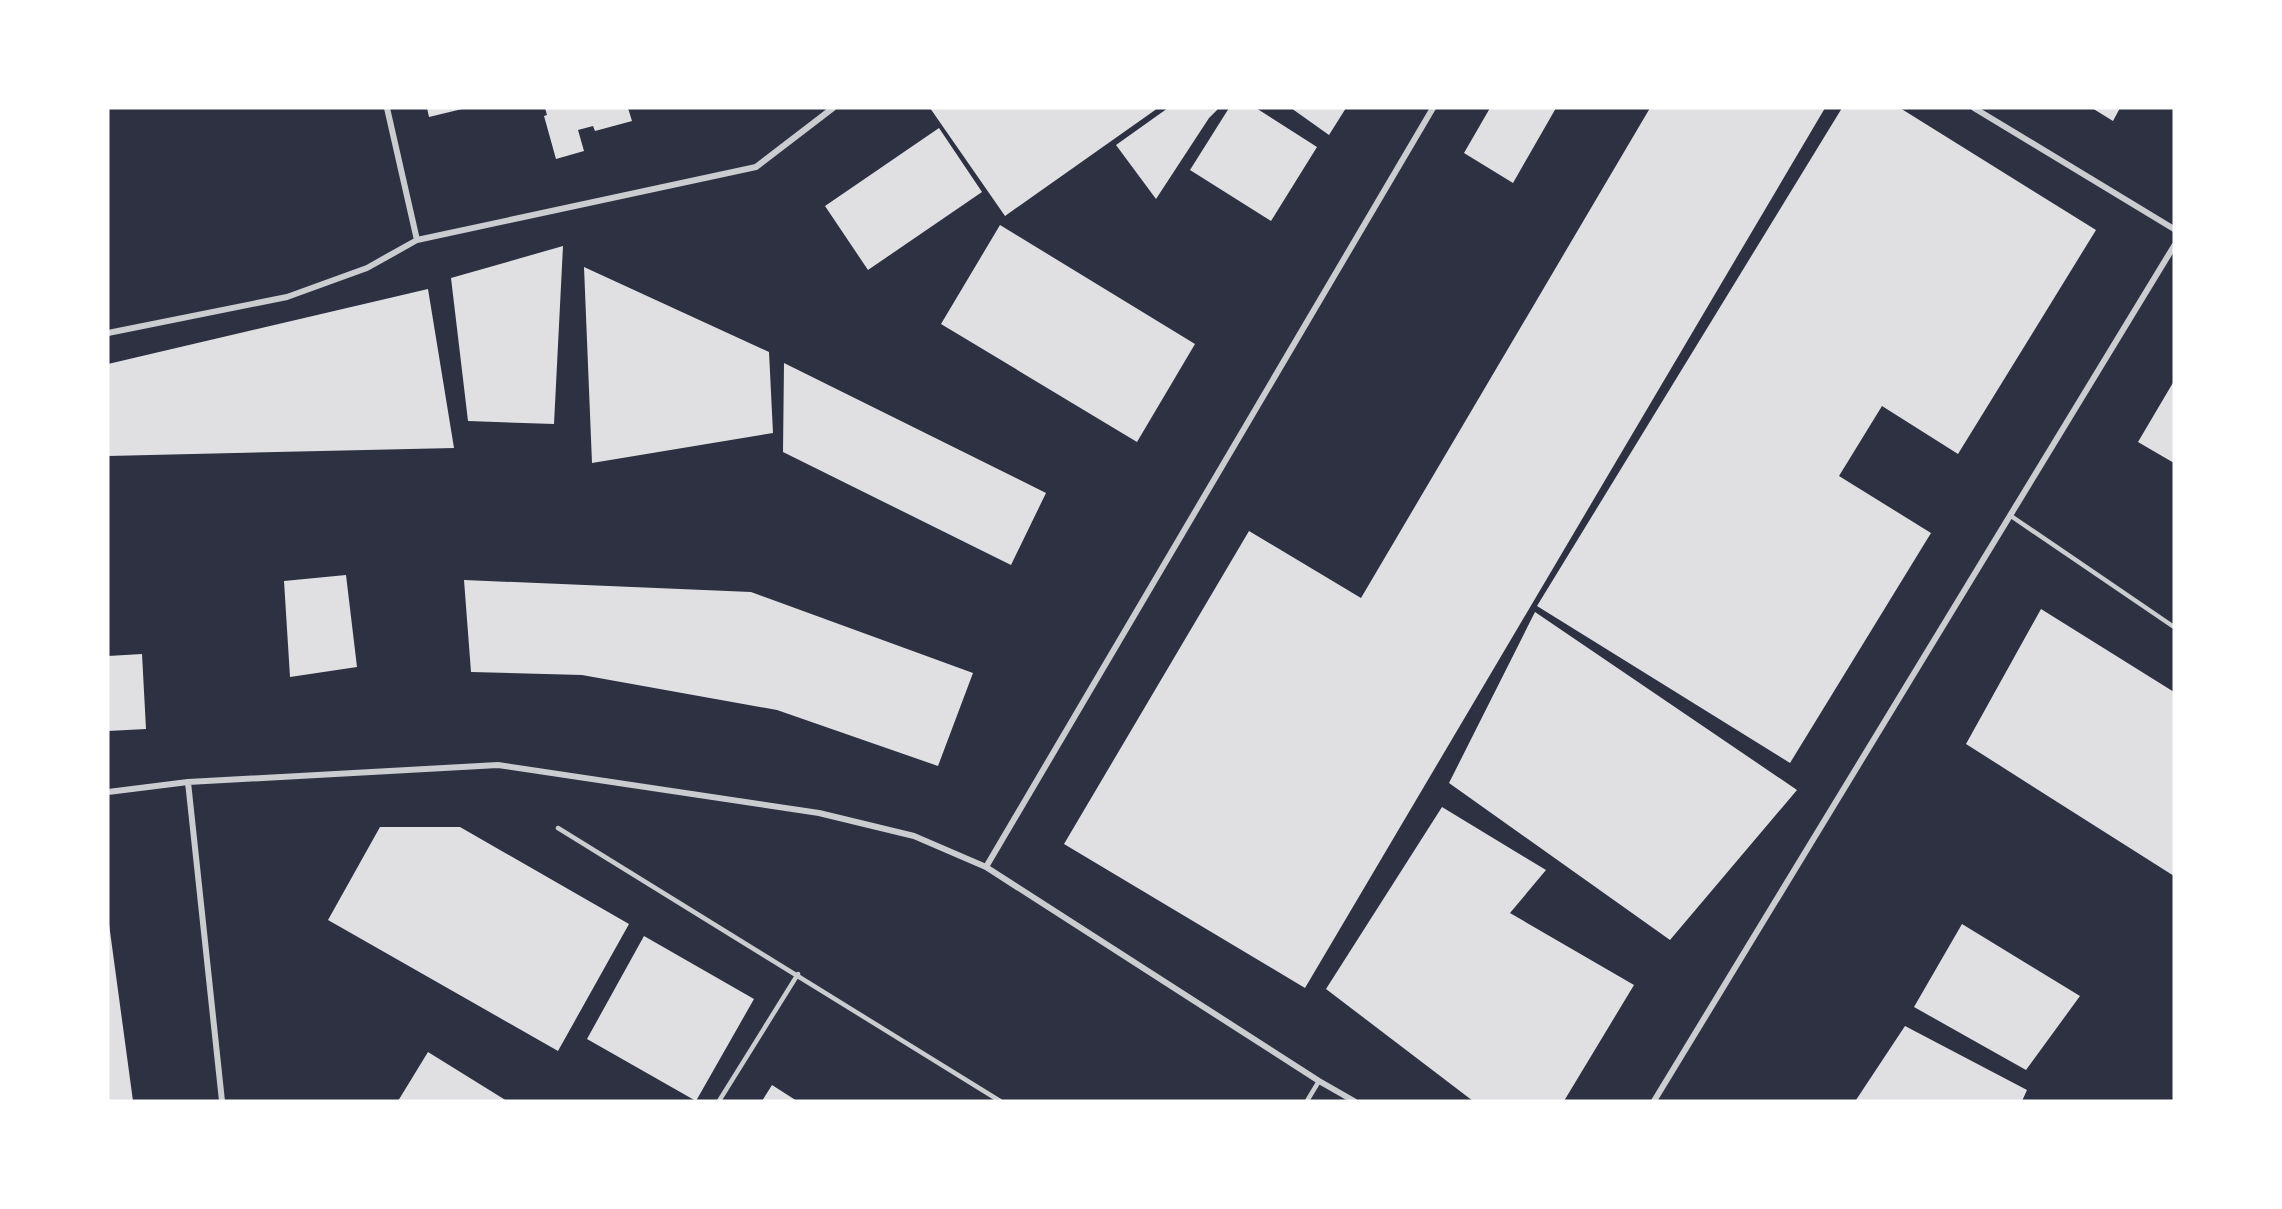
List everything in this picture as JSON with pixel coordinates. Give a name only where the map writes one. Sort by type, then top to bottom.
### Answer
[{"type":"street","points":[[387,108],[417,240]]},
{"type":"street","points":[[108,333],[287,297],[367,268],[417,240],[756,168],[833,108]]},
{"type":"street","points":[[986,867],[1433,108]]},
{"type":"street","points":[[1974,108],[2174,229]]},
{"type":"street","points":[[1654,1101],[2174,246]]},
{"type":"street","points":[[108,792],[188,782],[498,765],[819,813],[914,836],[986,867],[1319,1081],[1354,1101]]},
{"type":"street","points":[[188,782],[222,1101]]},
{"type":"lane","points":[[2011,516],[2174,627]]},
{"type":"lane","points":[[558,828],[798,974],[1000,1101]]},
{"type":"lane","points":[[719,1101],[798,974]]},
{"type":"lane","points":[[1307,1101],[1319,1081]]},
{"type":"building","points":[[427,108],[462,108],[462,109],[429,117]]},
{"type":"building","points":[[545,108],[628,108],[632,121],[595,131],[593,126],[578,130],[584,151],[556,159],[544,116],[547,115]]},
{"type":"building","points":[[930,108],[1158,108],[1005,216]]},
{"type":"building","points":[[1168,108],[1219,108],[1209,118],[1156,199],[1116,145]]},
{"type":"building","points":[[1229,108],[1256,108],[1317,147],[1271,221],[1190,170]]},
{"type":"building","points":[[1291,108],[1346,108],[1329,135]]},
{"type":"building","points":[[1490,108],[1556,108],[1513,183],[1464,153]]},
{"type":"building","points":[[1650,108],[1825,108],[1305,988],[1064,844],[1249,531],[1361,598]]},
{"type":"building","points":[[1842,108],[1900,108],[2096,230],[1958,454],[1882,406],[1839,476],[1931,533],[1790,763],[1537,606]]},
{"type":"building","points":[[2092,108],[2120,108],[2113,121]]},
{"type":"building","points":[[939,128],[982,192],[868,270],[825,206]]},
{"type":"building","points":[[1000,225],[1195,344],[1137,442],[941,324]]},
{"type":"building","points":[[563,246],[554,424],[468,421],[451,278]]},
{"type":"building","points":[[584,267],[769,352],[773,433],[592,463]]},
{"type":"building","points":[[428,289],[454,448],[108,456],[108,364]]},
{"type":"building","points":[[784,363],[1046,493],[1011,565],[783,452]]},
{"type":"building","points":[[2174,381],[2174,463],[2138,442]]},
{"type":"building","points":[[346,575],[357,667],[290,677],[284,581]]},
{"type":"building","points":[[464,580],[751,592],[973,673],[938,766],[777,710],[582,675],[471,672]]},
{"type":"building","points":[[2041,609],[2174,692],[2174,876],[1966,744]]},
{"type":"building","points":[[1535,612],[1797,790],[1670,940],[1449,783]]},
{"type":"building","points":[[142,654],[146,729],[108,731],[108,656]]},
{"type":"building","points":[[1442,807],[1546,870],[1510,913],[1634,985],[1564,1101],[1473,1101],[1326,989]]},
{"type":"building","points":[[380,827],[460,827],[629,924],[558,1051],[328,920]]},
{"type":"building","points":[[109,924],[133,1101],[108,1101]]},
{"type":"building","points":[[1962,924],[2080,996],[2026,1070],[1914,1007]]},
{"type":"building","points":[[644,936],[754,999],[696,1101],[587,1039]]},
{"type":"building","points":[[1905,1026],[2027,1090],[2022,1101],[1856,1100]]},
{"type":"building","points":[[428,1052],[507,1101],[398,1101]]},
{"type":"building","points":[[772,1085],[797,1101],[762,1101]]}]
